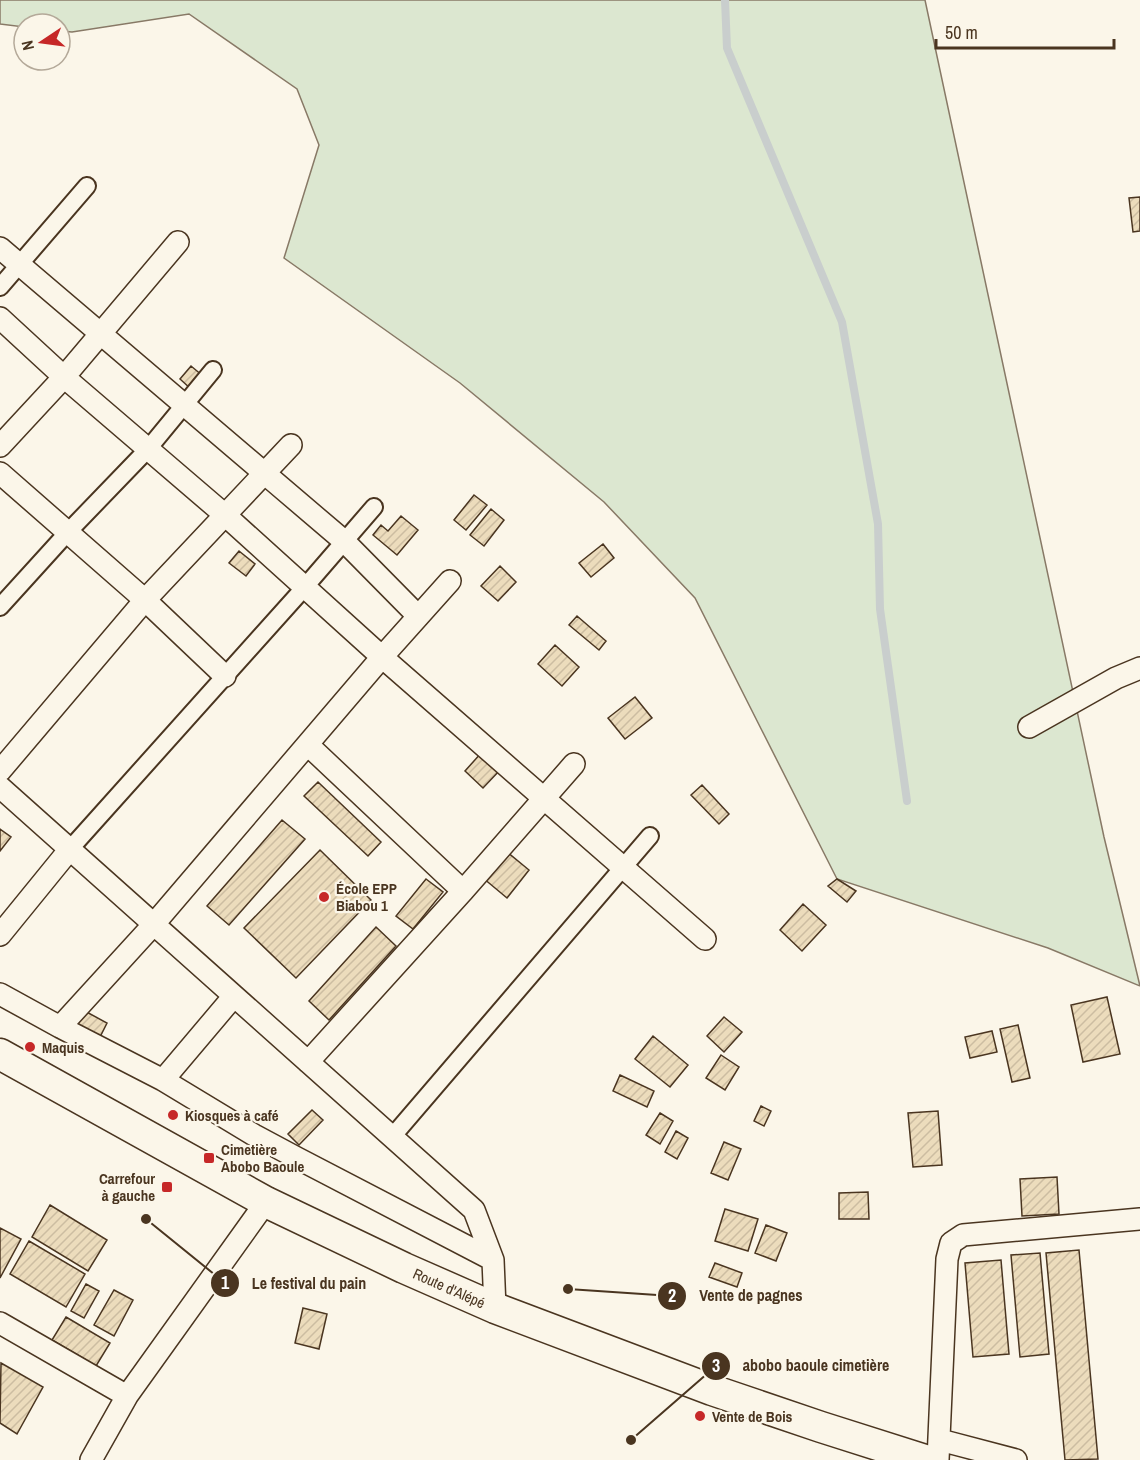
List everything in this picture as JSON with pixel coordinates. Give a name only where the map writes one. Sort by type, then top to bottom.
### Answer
[{"type":"main road","name":"Route d'Alépé","points":[[0,1054],[267,1202],[404,1268],[495,1308],[712,1390],[821,1427],[934,1453]]},
{"type":"street","points":[[0,287],[87,186]]},
{"type":"street","points":[[0,446],[64,376],[178,242]]},
{"type":"street","points":[[0,248],[344,541],[418,616]]},
{"type":"street","points":[[0,318],[225,515],[382,657],[705,939]]},
{"type":"street","points":[[0,607],[148,449],[213,370]]},
{"type":"street","points":[[0,771],[145,600],[291,446]]},
{"type":"street","points":[[0,473],[145,600],[225,676]]},
{"type":"street","points":[[0,935],[70,849],[374,507]]},
{"type":"street","points":[[60,1027],[154,924],[382,657],[450,581]]},
{"type":"street","points":[[1029,728],[1116,678],[1140,668]]},
{"type":"street","points":[[308,745],[463,891]]},
{"type":"street","points":[[308,1062],[574,764]]},
{"type":"street","points":[[0,787],[474,1210],[493,1260],[495,1308]]},
{"type":"street","points":[[392,1137],[650,836]]},
{"type":"street","points":[[0,994],[163,1080],[254,1135],[493,1260]]},
{"type":"street","points":[[163,1080],[234,996]]},
{"type":"street","points":[[91,1460],[127,1396],[267,1202]]},
{"type":"street","points":[[1016,1460],[934,1453],[947,1259],[951,1243],[963,1235],[1140,1219]]},
{"type":"street","points":[[0,1323],[127,1396]]},
{"type":"green space","points":[[0,0],[925,0],[1104,837],[1140,986],[1048,948],[837,879],[695,598],[604,502],[460,383],[284,258],[319,145],[297,89],[189,14],[72,32],[72,12],[12,12],[12,26],[0,24]]},
{"type":"building","points":[[1140,197],[1140,231],[1133,232],[1129,198]]},
{"type":"building","points":[[191,366],[203,376],[192,390],[180,379]]},
{"type":"building","points":[[474,495],[487,505],[466,530],[454,520]]},
{"type":"building","points":[[491,509],[504,520],[484,546],[470,535]]},
{"type":"building","points":[[401,516],[418,530],[397,555],[373,535],[381,525],[388,531]]},
{"type":"building","points":[[603,544],[614,558],[591,577],[579,563]]},
{"type":"building","points":[[239,551],[255,564],[246,576],[229,563]]},
{"type":"building","points":[[500,566],[516,582],[498,601],[481,586]]},
{"type":"building","points":[[577,616],[606,641],[599,650],[569,625]]},
{"type":"building","points":[[555,645],[579,667],[562,686],[538,664]]},
{"type":"building","points":[[635,697],[652,718],[625,739],[608,718]]},
{"type":"building","points":[[482,752],[500,770],[483,788],[465,771]]},
{"type":"building","points":[[318,782],[381,842],[368,856],[304,796]]},
{"type":"building","points":[[702,785],[729,814],[719,824],[691,795]]},
{"type":"building","points":[[282,820],[305,839],[229,925],[207,906]]},
{"type":"building","points":[[0,829],[11,837],[0,851]]},
{"type":"building","points":[[320,850],[371,900],[296,978],[244,928]]},
{"type":"building","points":[[506,851],[529,870],[507,898],[483,878]]},
{"type":"building","points":[[426,879],[443,892],[413,929],[396,916]]},
{"type":"building","points":[[837,879],[856,891],[847,902],[828,886]]},
{"type":"building","points":[[803,904],[826,925],[802,951],[780,930]]},
{"type":"building","points":[[376,927],[396,946],[329,1020],[309,1001]]},
{"type":"building","points":[[1107,997],[1120,1054],[1083,1062],[1071,1005]]},
{"type":"building","points":[[81,1009],[107,1023],[100,1037],[73,1023]]},
{"type":"building","points":[[724,1017],[742,1032],[724,1052],[707,1036]]},
{"type":"building","points":[[1018,1025],[1030,1078],[1012,1082],[1000,1029]]},
{"type":"building","points":[[992,1031],[997,1052],[970,1058],[965,1037]]},
{"type":"building","points":[[653,1036],[688,1065],[670,1087],[635,1059]]},
{"type":"building","points":[[721,1055],[739,1067],[725,1090],[706,1078]]},
{"type":"building","points":[[620,1075],[654,1091],[647,1107],[613,1091]]},
{"type":"building","points":[[761,1106],[771,1111],[764,1126],[754,1121]]},
{"type":"building","points":[[312,1110],[323,1120],[299,1145],[288,1134]]},
{"type":"building","points":[[938,1111],[942,1165],[913,1167],[908,1113]]},
{"type":"building","points":[[660,1113],[673,1121],[660,1144],[646,1135]]},
{"type":"building","points":[[676,1131],[688,1138],[677,1159],[665,1152]]},
{"type":"building","points":[[724,1142],[741,1149],[728,1180],[711,1173]]},
{"type":"building","points":[[1057,1177],[1059,1214],[1022,1216],[1020,1179]]},
{"type":"building","points":[[868,1192],[869,1219],[839,1219],[839,1193]]},
{"type":"building","points":[[50,1205],[107,1240],[88,1271],[32,1237]]},
{"type":"building","points":[[725,1209],[758,1219],[748,1251],[715,1241]]},
{"type":"building","points":[[766,1225],[787,1233],[776,1261],[755,1253]]},
{"type":"building","points":[[0,1228],[21,1239],[0,1278]]},
{"type":"building","points":[[29,1241],[85,1274],[66,1307],[10,1274]]},
{"type":"building","points":[[1079,1250],[1098,1459],[1065,1460],[1046,1253]]},
{"type":"building","points":[[1040,1253],[1049,1354],[1020,1357],[1011,1255]]},
{"type":"building","points":[[1001,1260],[1009,1354],[973,1357],[965,1263]]},
{"type":"building","points":[[715,1263],[742,1273],[737,1287],[709,1277]]},
{"type":"building","points":[[86,1284],[99,1291],[84,1318],[71,1311]]},
{"type":"building","points":[[114,1290],[133,1300],[114,1336],[94,1325]]},
{"type":"building","points":[[303,1308],[327,1314],[319,1349],[295,1343]]},
{"type":"building","points":[[66,1317],[110,1343],[96,1366],[52,1340]]},
{"type":"building","points":[[1,1363],[43,1387],[17,1434],[0,1423]]},
{"type":"waterway","points":[[725,0],[727,48],[842,322],[878,524],[880,609],[907,801]]},
{"type":"place","name":"École EPP Biabou 1","points":[[324,897]]},
{"type":"place","name":"Maquis","points":[[30,1047]]},
{"type":"place","name":"Kiosques à café","points":[[173,1115]]},
{"type":"place","name":"Cimetière Abobo Baoule","points":[[209,1158]]},
{"type":"place","name":"Carrefour à gauche","points":[[167,1187]]},
{"type":"place","name":"Le festival du pain","points":[[146,1219]]},
{"type":"place","name":"Vente de pagnes","points":[[568,1289]]},
{"type":"place","name":"Vente de Bois","points":[[700,1416]]},
{"type":"place","name":"abobo baoule cimetière","points":[[631,1440]]}]
